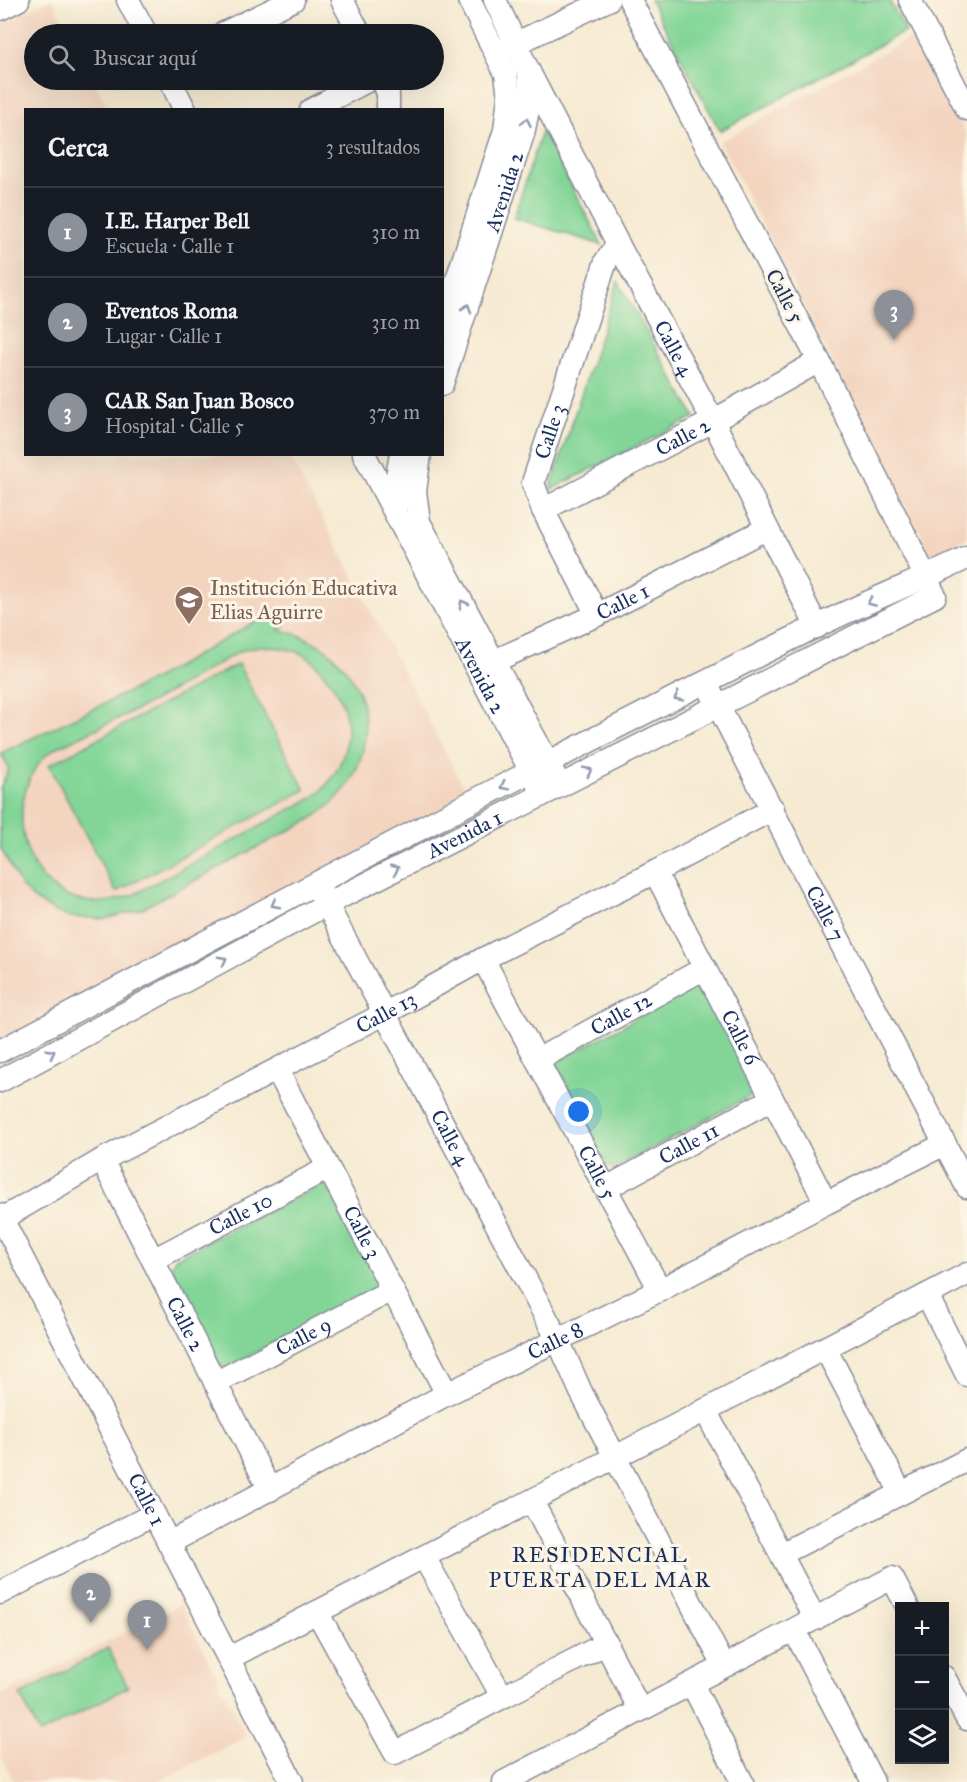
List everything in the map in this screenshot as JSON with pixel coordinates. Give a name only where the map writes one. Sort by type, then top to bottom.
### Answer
[{"type":"street","points":[[0,9],[18,0]]},
{"type":"street","points":[[128,0],[141,24]]},
{"type":"street","points":[[243,24],[293,0]]},
{"type":"street","points":[[342,0],[355,24]]},
{"type":"street","name":"Avenida 2","points":[[444,378],[523,134],[530,100],[529,72],[506,48],[469,0]]},
{"type":"street","name":"Avenida 2","points":[[444,320],[505,130],[509,97],[506,48],[495,0]]},
{"type":"street","points":[[506,48],[608,0]]},
{"type":"street","name":"Calle 5","points":[[630,0],[819,361],[930,587]]},
{"type":"street","points":[[910,0],[967,109]]},
{"type":"street","name":"Calle 4","points":[[529,72],[713,421],[817,627]]},
{"type":"street","points":[[175,90],[184,108]]},
{"type":"street","points":[[316,108],[350,90]]},
{"type":"street","points":[[387,90],[388,108]]},
{"type":"street","name":"Calle 3","points":[[597,615],[543,510],[533,483],[606,261],[618,244]]},
{"type":"street","name":"Calle 2","points":[[543,510],[713,421],[819,361]]},
{"type":"street","points":[[365,456],[395,514]]},
{"type":"street","name":"Avenida 2","points":[[401,456],[396,482],[395,514],[485,664],[551,790]]},
{"type":"street","name":"Avenida 2","points":[[420,456],[415,491],[419,522],[485,664]]},
{"type":"street","name":"Calle 1","points":[[485,664],[597,615],[766,529]]},
{"type":"street","points":[[930,587],[967,558]]},
{"type":"street","name":"Avenida 1","points":[[0,1051],[315,883],[817,627],[930,587]]},
{"type":"street","name":"Avenida 1","points":[[0,1081],[327,904],[717,705],[930,587]]},
{"type":"street","name":"Calle 7","points":[[707,682],[967,1187]]},
{"type":"street","name":"Calle 13","points":[[1,1217],[102,1160],[773,809]]},
{"type":"street","name":"Calle 6","points":[[655,872],[826,1203]]},
{"type":"street","name":"Calle 4","points":[[315,883],[558,1340],[581,1392],[724,1666]]},
{"type":"street","name":"Calle 5","points":[[483,959],[660,1290]]},
{"type":"street","name":"Calle 12","points":[[537,1059],[705,968]]},
{"type":"street","name":"Calle 3","points":[[277,1070],[447,1394]]},
{"type":"street","name":"Calle 11","points":[[606,1188],[772,1099]]},
{"type":"street","name":"Calle 8","points":[[169,1543],[447,1394],[660,1290],[945,1144]]},
{"type":"street","name":"Calle 2","points":[[102,1160],[270,1490]]},
{"type":"street","name":"Calle 10","points":[[153,1260],[328,1168]]},
{"type":"street","name":"Calle 1","points":[[1,1217],[292,1782]]},
{"type":"street","points":[[229,1658],[967,1274]]},
{"type":"street","name":"Calle 9","points":[[215,1383],[392,1290]]},
{"type":"street","points":[[927,1295],[967,1375]]},
{"type":"street","points":[[825,1348],[901,1494]]},
{"type":"street","points":[[705,1410],[815,1618]]},
{"type":"street","points":[[781,1554],[967,1460]]},
{"type":"street","points":[[532,1501],[640,1710]]},
{"type":"street","points":[[0,1593],[154,1514]]},
{"type":"street","points":[[424,1557],[502,1696]]},
{"type":"street","points":[[504,1782],[892,1578],[905,1602]]},
{"type":"street","points":[[317,1612],[395,1753],[607,1643]]},
{"type":"street","points":[[794,1630],[873,1782]]},
{"type":"street","points":[[692,1683],[742,1782]]},
{"type":"street","points":[[949,1685],[967,1719]]},
{"type":"shaded area","name":"Institución Educativa Elias Aguirre","points":[[52,0],[65,24],[24,24],[24,90],[99,90],[108,108],[24,108],[24,456],[290,456],[469,797],[0,1039],[0,25]]},
{"type":"shaded area","points":[[913,36],[967,136],[967,538],[932,556],[720,142]]},
{"type":"shaded area","points":[[181,1604],[246,1737],[156,1782],[14,1782],[0,1754],[0,1696]]},
{"type":"green space","points":[[650,0],[889,0],[906,31],[720,131]]},
{"type":"green space","points":[[542,130],[602,245],[514,218]]},
{"type":"green space","points":[[618,281],[695,417],[550,490]]},
{"type":"green space","points":[[277,609],[285,626],[279,630],[312,641],[338,660],[355,684],[364,712],[364,742],[356,770],[338,797],[311,819],[141,909],[106,919],[69,917],[34,899],[21,886],[0,847],[0,789],[9,769],[1,753],[155,679]],"holes":[[[260,646],[295,651],[310,659],[335,689],[343,705],[346,722],[343,756],[326,786],[312,798],[133,895],[93,902],[67,896],[46,882],[32,862],[24,838],[22,813],[26,788],[37,766],[54,749],[154,701],[240,651]]]},
{"type":"green space","points":[[238,664],[305,790],[116,892],[49,765]]},
{"type":"green space","points":[[703,982],[758,1092],[614,1169],[607,1166],[556,1062]]},
{"type":"green space","points":[[326,1183],[383,1284],[227,1368],[219,1366],[171,1268],[175,1258]]},
{"type":"green space","points":[[108,1648],[128,1687],[40,1734],[20,1695]]},
{"type":"place","name":"CAR San Juan Bosco","points":[[894,340]]},
{"type":"place","name":"Institución Educativa Elias Aguirre","points":[[189,626]]},
{"type":"place","name":"Eventos Roma","points":[[91,1623]]},
{"type":"place","name":"I.E. Harper Bell","points":[[147,1650]]},
{"type":"district","name":"RESIDENCIAL PUERTA DEL MAR","points":[[600,1566]]}]
